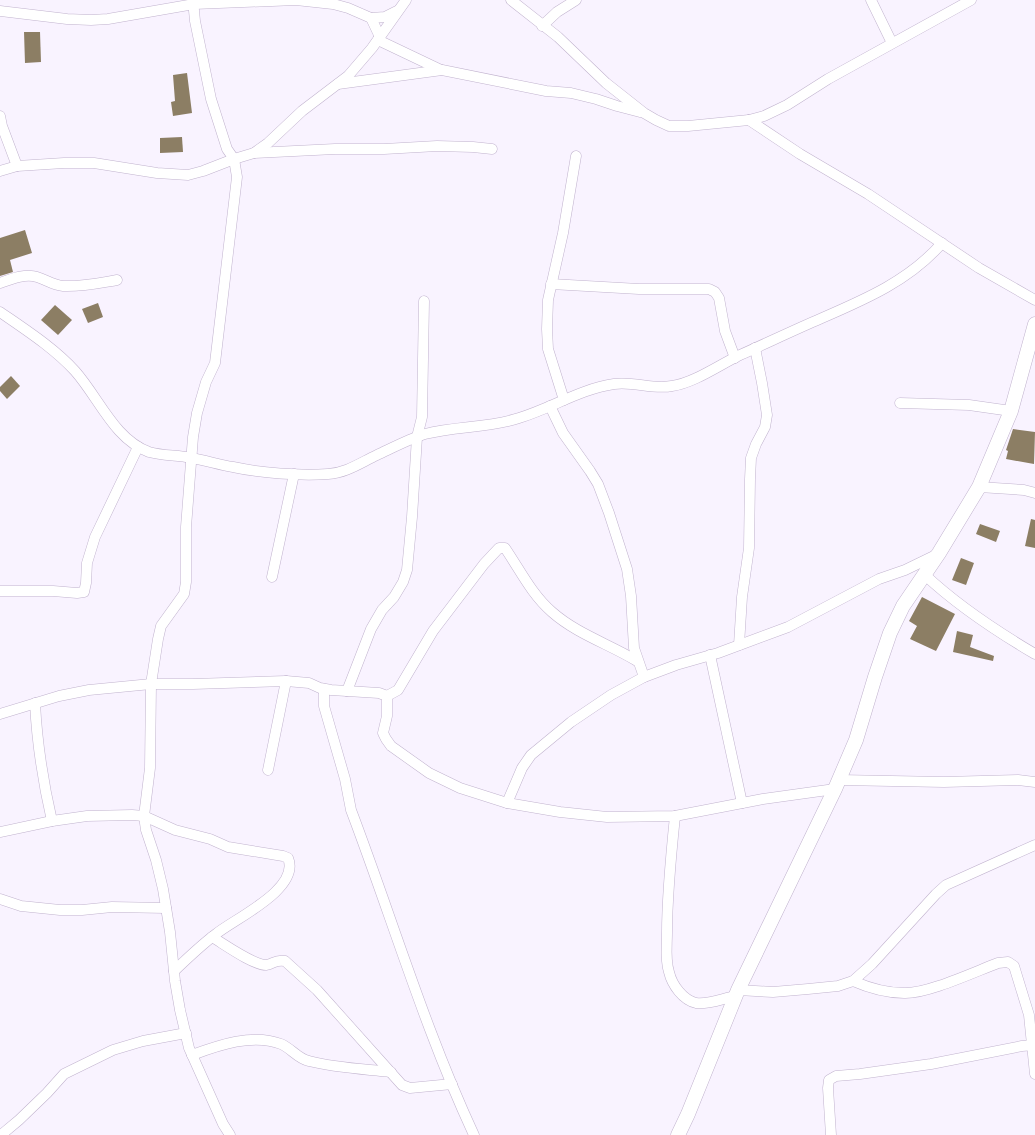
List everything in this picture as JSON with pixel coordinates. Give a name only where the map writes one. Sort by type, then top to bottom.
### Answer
[{"type":"street","points":[[0,11],[67,19],[91,20],[108,19],[193,2],[283,0],[333,4],[348,8],[371,18],[385,17],[398,11]]},
{"type":"street","points":[[254,153],[268,143],[302,112],[338,84],[358,65],[406,0]]},
{"type":"street","points":[[511,0],[542,26],[558,37],[606,83],[644,113],[669,126],[706,125],[749,120],[764,116],[787,105],[828,79],[971,0]]},
{"type":"street","points":[[542,26],[557,12],[576,0]]},
{"type":"street","points":[[871,0],[892,43]]},
{"type":"street","points":[[193,2],[195,21],[211,99],[228,149],[234,159],[237,177],[215,363],[206,382],[197,413],[191,458],[186,527],[186,582],[184,594],[161,626],[151,684],[150,768],[144,816],[146,830],[156,860],[166,908],[180,1010],[189,1048],[223,1124],[230,1135]]},
{"type":"street","points":[[371,18],[379,38],[442,70],[546,91],[571,93],[644,113]]},
{"type":"street","points":[[338,84],[442,70]]},
{"type":"street","points":[[0,116],[2,126],[17,166]]},
{"type":"street","points":[[749,120],[800,154],[868,194],[978,268],[1035,300]]},
{"type":"street","points":[[0,172],[17,166],[94,163],[157,173],[188,175],[254,153],[437,146],[492,149]]},
{"type":"street","points":[[564,400],[548,349],[548,300],[563,233],[576,156]]},
{"type":"street","points":[[0,312],[61,357],[76,372],[124,436],[138,447],[152,453],[191,458],[235,468],[294,474],[330,474],[352,469],[376,455],[417,437],[432,433],[483,426],[518,418],[595,388],[618,384],[638,384],[656,387],[672,386],[691,380],[755,348],[888,287],[917,266],[942,243]]},
{"type":"street","points":[[0,283],[27,276],[36,277],[55,285],[65,286],[117,280]]},
{"type":"street","points":[[551,284],[639,289],[709,289],[715,292],[719,298],[725,331],[735,358]]},
{"type":"street","points":[[347,691],[371,629],[382,610],[403,582],[407,570],[417,437],[422,417],[424,301]]},
{"type":"street","points":[[678,1135],[737,993],[837,784],[856,740],[890,633],[903,606],[939,553],[978,487],[1011,411],[1035,324]]},
{"type":"street","points":[[739,645],[742,597],[749,548],[752,458],[756,444],[765,427],[767,415],[755,348]]},
{"type":"street","points":[[900,403],[969,405],[1011,411]]},
{"type":"street","points":[[550,406],[563,433],[590,470],[598,484],[614,527],[627,569],[631,596],[634,648],[637,661],[644,677]]},
{"type":"street","points":[[0,591],[84,592],[87,563],[95,538],[138,447]]},
{"type":"street","points":[[272,578],[294,474]]},
{"type":"street","points":[[978,487],[1024,490],[1035,493]]},
{"type":"street","points":[[0,714],[59,696],[88,690],[151,684],[286,681],[309,683],[324,689],[379,693],[387,696],[398,690],[433,631],[484,564],[499,548],[502,547],[505,548],[537,597],[552,612],[574,628],[620,650],[637,661]]},
{"type":"street","points":[[507,803],[522,768],[531,755],[571,722],[611,695],[644,677],[788,627],[873,582],[904,570],[939,553]]},
{"type":"street","points":[[925,575],[974,616],[1035,654]]},
{"type":"street","points":[[710,655],[742,803]]},
{"type":"street","points":[[268,770],[286,681]]},
{"type":"street","points":[[324,689],[324,706],[345,779],[351,810],[452,1084],[474,1135]]},
{"type":"street","points":[[387,696],[387,716],[383,733],[386,739],[391,746],[429,773],[460,788],[507,803],[560,812],[607,817],[675,816],[815,791],[837,784],[1018,780],[1035,782]]},
{"type":"street","points":[[35,703],[39,756],[43,783],[52,821]]},
{"type":"street","points":[[815,791],[827,805]]},
{"type":"street","points":[[0,832],[52,821],[102,816],[144,816],[175,830],[210,839],[228,847],[288,858],[290,867],[288,874],[269,898],[212,937],[174,971]]},
{"type":"street","points":[[675,816],[667,911],[666,961],[672,981],[682,995],[696,1003],[706,1002],[737,993],[773,992],[838,986],[853,981],[872,964],[946,885],[1035,845]]},
{"type":"street","points":[[0,899],[21,906],[60,910],[82,910],[112,907],[166,908]]},
{"type":"street","points":[[212,937],[239,954],[258,963],[267,965],[279,960],[285,962],[317,990],[402,1085],[410,1088],[452,1084]]},
{"type":"street","points":[[853,981],[868,987],[905,993],[920,991],[998,963],[1008,962],[1014,966],[1028,1014],[1034,1045],[1035,1074]]},
{"type":"street","points":[[1,1135],[36,1104],[64,1074],[113,1050],[143,1041],[186,1033]]},
{"type":"street","points":[[192,1054],[237,1042],[262,1040],[272,1041],[285,1046],[307,1061],[391,1072]]},
{"type":"street","points":[[831,1135],[828,1088],[829,1080],[836,1076],[931,1064],[1034,1045]]},
{"type":"building","points":[[24,32],[40,32],[41,62],[25,63]]},
{"type":"building","points":[[187,73],[192,113],[173,116],[171,102],[175,101],[173,75]]},
{"type":"building","points":[[182,137],[183,152],[160,153],[160,138]]},
{"type":"building","points":[[25,230],[32,253],[10,260],[13,272],[0,276],[0,238]]},
{"type":"building","points":[[98,303],[103,317],[88,323],[82,309]]},
{"type":"building","points":[[55,305],[72,320],[58,335],[41,320]]},
{"type":"building","points":[[11,376],[20,386],[7,399],[0,391],[0,387]]},
{"type":"building","points":[[1013,429],[1035,432],[1034,464],[1006,459],[1008,451],[1006,450]]},
{"type":"building","points":[[1031,519],[1035,520],[1035,548],[1025,546]]},
{"type":"building","points":[[980,524],[1000,531],[996,542],[976,534]]},
{"type":"building","points":[[961,558],[974,563],[966,585],[952,580]]},
{"type":"building","points":[[922,597],[955,614],[936,651],[910,639],[917,626],[909,621]]},
{"type":"building","points":[[957,631],[973,635],[970,647],[994,656],[993,661],[953,652]]}]
